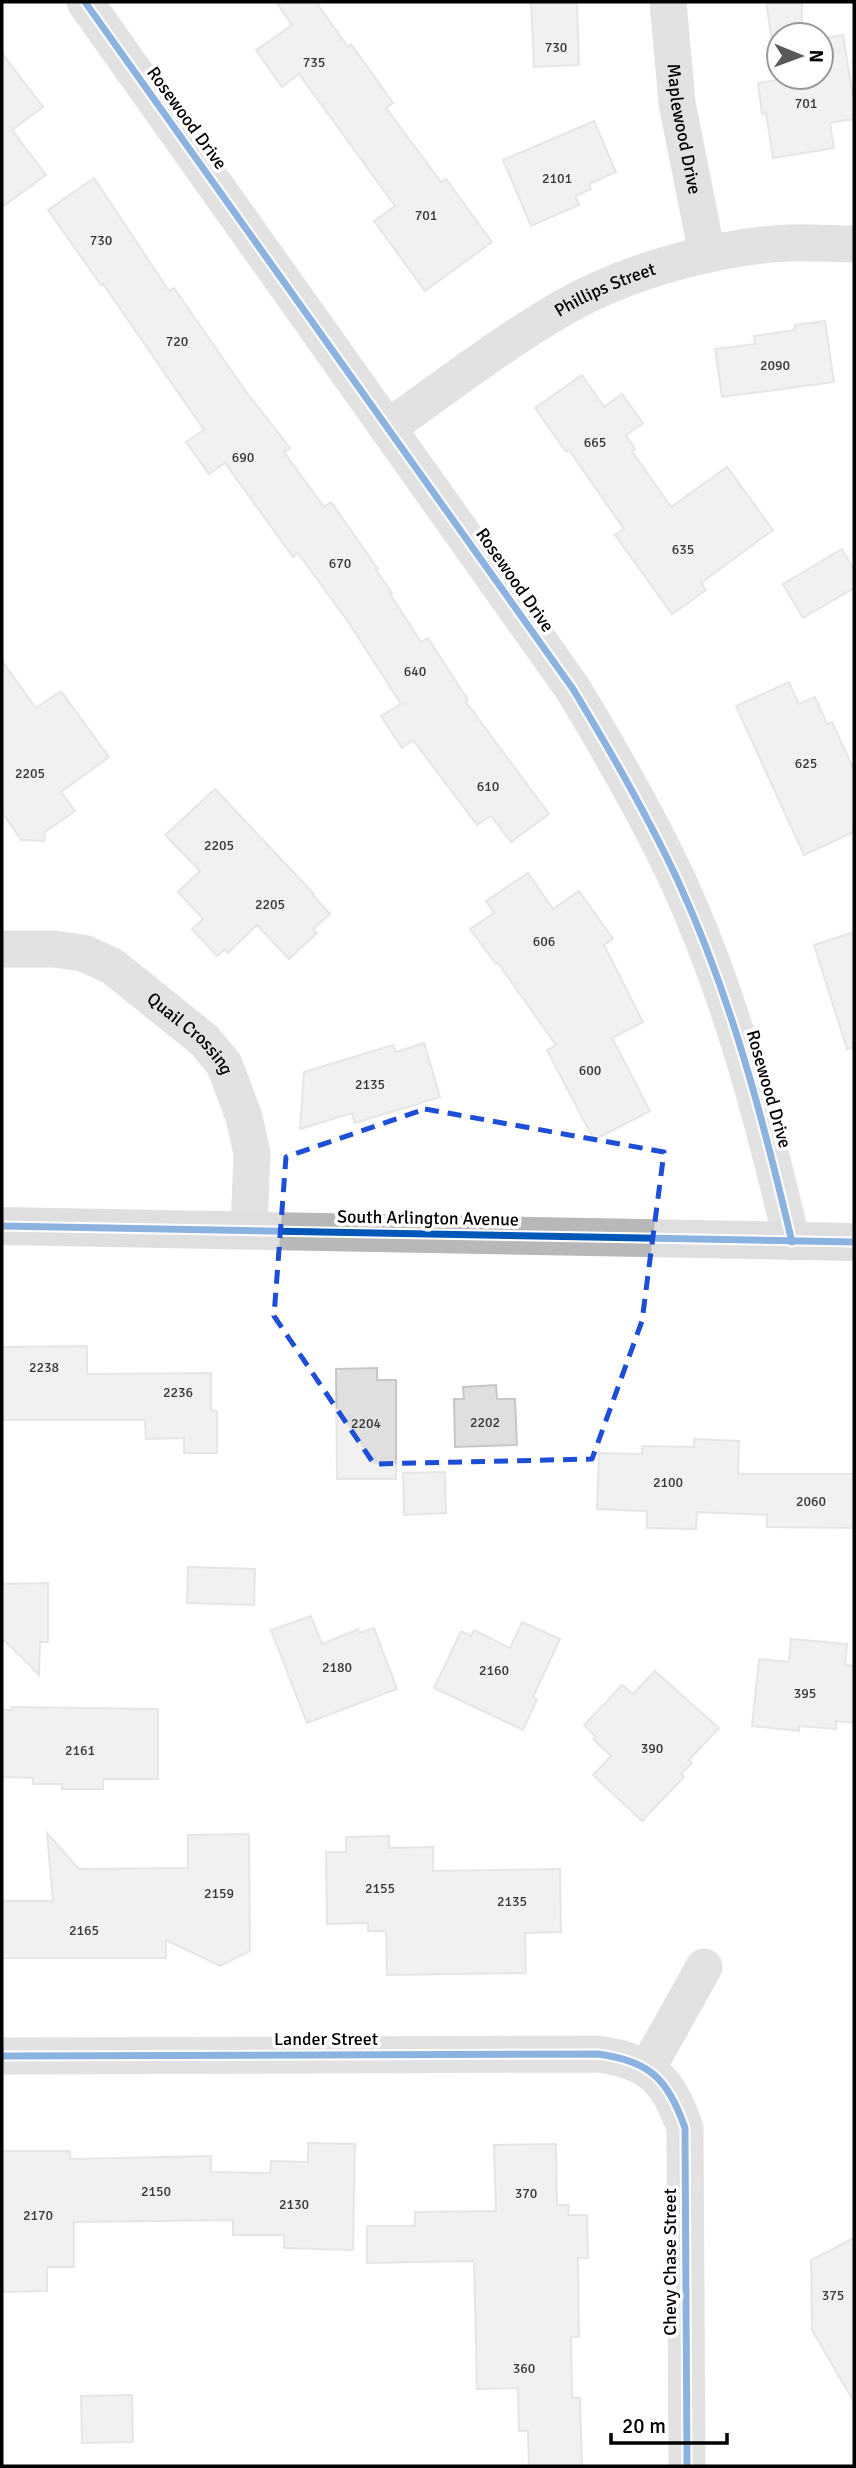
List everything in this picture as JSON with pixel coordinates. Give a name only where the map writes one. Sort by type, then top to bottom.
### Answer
[{"type":"street","name":"Rosewood Drive","points":[[85,2],[573,689],[633,789],[667,859],[723,990],[754,1090],[792,1242]]},
{"type":"street","name":"Maplewood Drive","points":[[668,2],[677,103],[707,254]]},
{"type":"street","name":"Phillips Street","points":[[389,427],[563,307],[630,277],[707,254],[789,243],[854,244]]},
{"type":"street","name":"Quail Crossing","points":[[2,949],[54,949],[83,953],[112,966],[204,1040],[224,1064],[244,1117],[252,1154],[249,1230]]},
{"type":"street","name":"South Arlington Avenue","points":[[2,1226],[854,1242]]},
{"type":"street","points":[[647,2069],[704,1967]]},
{"type":"street","name":"Lander Street","points":[[2,2056],[598,2054],[623,2057],[647,2069]]},
{"type":"street","name":"Chevy Chase Street","points":[[647,2069],[674,2098],[685,2128],[687,2466]]},
{"type":"highlighted area","points":[[425,1109],[664,1152],[642,1321],[592,1459],[374,1464],[274,1316],[286,1157]]},
{"type":"building","points":[[276,2],[316,2],[348,47],[351,44],[393,103],[386,108],[441,182],[446,179],[492,242],[425,291],[374,221],[395,206],[299,74],[282,87],[256,50],[292,25]]},
{"type":"building","points":[[531,2],[577,2],[579,65],[534,67]]},
{"type":"building","points":[[766,2],[802,2],[802,21],[769,21]]},
{"type":"building","points":[[843,35],[854,102],[854,119],[830,123],[834,148],[773,158],[766,113],[762,114],[758,83],[765,82],[765,91],[835,91],[835,36]]},
{"type":"building","points":[[2,53],[43,107],[12,130],[46,175],[2,207]]},
{"type":"building","points":[[594,121],[616,172],[589,184],[591,189],[575,196],[579,205],[531,226],[503,160]]},
{"type":"building","points":[[94,178],[169,291],[174,288],[247,393],[290,448],[284,452],[324,507],[331,502],[378,569],[376,570],[392,593],[390,594],[421,642],[428,638],[468,700],[466,702],[549,814],[511,842],[491,816],[477,825],[413,740],[402,748],[381,716],[401,704],[349,623],[298,553],[293,557],[225,463],[209,474],[186,442],[204,430],[48,210]]},
{"type":"building","points":[[825,321],[834,382],[722,397],[715,349],[755,344],[754,336],[795,330],[795,325]]},
{"type":"building","points":[[582,375],[604,407],[622,394],[643,423],[626,435],[635,449],[632,451],[671,507],[727,467],[773,530],[701,583],[706,590],[672,614],[615,535],[624,529],[569,450],[566,452],[535,408]]},
{"type":"building","points":[[842,549],[854,570],[854,588],[803,618],[783,584]]},
{"type":"building","points":[[2,661],[36,708],[61,691],[109,757],[61,792],[75,811],[45,832],[44,841],[21,840],[2,812]]},
{"type":"building","points":[[789,682],[799,704],[815,697],[827,724],[832,722],[854,770],[854,832],[804,855],[736,706]]},
{"type":"building","points":[[215,789],[330,914],[313,929],[317,933],[289,959],[257,925],[228,953],[225,949],[217,956],[192,929],[203,919],[178,892],[200,871],[165,835]]},
{"type":"building","points":[[528,873],[553,909],[579,891],[613,939],[604,945],[643,1022],[612,1038],[650,1111],[594,1140],[547,1050],[556,1045],[498,963],[496,964],[470,929],[494,913],[486,901]]},
{"type":"building","points":[[854,932],[854,1047],[847,1049],[814,945]]},
{"type":"building","points":[[424,1043],[440,1097],[355,1123],[352,1113],[300,1129],[304,1072],[393,1045],[396,1052]]},
{"type":"building","points":[[87,1346],[87,1374],[211,1373],[211,1410],[217,1411],[217,1453],[184,1453],[184,1438],[146,1439],[145,1420],[2,1420],[2,1347]]},
{"type":"building","points":[[377,1368],[377,1380],[396,1380],[396,1479],[337,1479],[336,1369]]},
{"type":"building","points":[[496,1385],[497,1399],[515,1399],[517,1445],[455,1447],[454,1399],[464,1399],[463,1387]]},
{"type":"building","points":[[694,1439],[739,1441],[738,1474],[854,1474],[854,1528],[767,1527],[767,1515],[697,1512],[696,1529],[647,1528],[647,1511],[597,1509],[599,1453],[642,1454],[642,1446],[694,1447]]},
{"type":"building","points":[[445,1472],[446,1513],[404,1515],[403,1473]]},
{"type":"building","points":[[188,1567],[255,1569],[254,1605],[187,1603]]},
{"type":"building","points":[[48,1583],[48,1642],[40,1642],[39,1675],[2,1638],[2,1584]]},
{"type":"building","points":[[311,1616],[322,1644],[358,1629],[359,1633],[374,1628],[397,1689],[307,1723],[271,1630]]},
{"type":"building","points":[[522,1622],[560,1639],[533,1697],[537,1700],[523,1730],[434,1688],[461,1631],[471,1636],[474,1630],[510,1648]]},
{"type":"building","points":[[791,1639],[847,1644],[845,1665],[854,1666],[854,1723],[836,1721],[836,1729],[799,1726],[799,1731],[752,1726],[759,1659],[789,1662]]},
{"type":"building","points":[[655,1671],[719,1728],[689,1760],[692,1763],[681,1774],[684,1777],[642,1821],[593,1775],[611,1756],[593,1739],[596,1737],[584,1725],[622,1685],[633,1694]]},
{"type":"building","points":[[12,1707],[158,1709],[158,1779],[103,1779],[103,1789],[62,1789],[62,1784],[33,1784],[33,1778],[2,1777],[2,1710],[12,1710]]},
{"type":"building","points":[[47,1833],[79,1869],[188,1868],[188,1835],[249,1834],[250,1951],[220,1966],[166,1940],[166,1958],[2,1958],[2,1901],[53,1901]]},
{"type":"building","points":[[389,1836],[389,1848],[433,1847],[433,1871],[560,1869],[561,1932],[525,1933],[526,1973],[387,1975],[386,1931],[368,1931],[368,1923],[327,1924],[326,1852],[346,1852],[346,1837]]},
{"type":"building","points":[[308,2143],[355,2144],[353,2250],[284,2248],[284,2235],[233,2235],[233,2220],[74,2222],[74,2267],[47,2267],[47,2291],[2,2292],[2,2151],[70,2151],[70,2159],[211,2156],[211,2172],[270,2173],[271,2161],[308,2162]]},
{"type":"building","points":[[556,2144],[557,2205],[569,2205],[568,2215],[587,2215],[588,2258],[578,2258],[579,2337],[571,2337],[572,2397],[580,2398],[582,2466],[529,2466],[528,2431],[519,2431],[518,2388],[477,2389],[474,2261],[367,2263],[367,2226],[415,2226],[415,2212],[496,2211],[494,2145]]},
{"type":"building","points":[[854,2238],[854,2402],[812,2330],[811,2260]]},
{"type":"building","points":[[132,2395],[133,2442],[82,2443],[81,2396]]},
{"type":"cycle path","points":[[85,2],[573,689],[615,760],[678,881],[714,969],[744,1058],[792,1242]]},
{"type":"cycle path","points":[[2,1226],[854,1242]]},
{"type":"cycle path","points":[[2,2056],[598,2054],[616,2057],[644,2068],[664,2085],[685,2128],[687,2466]]}]
